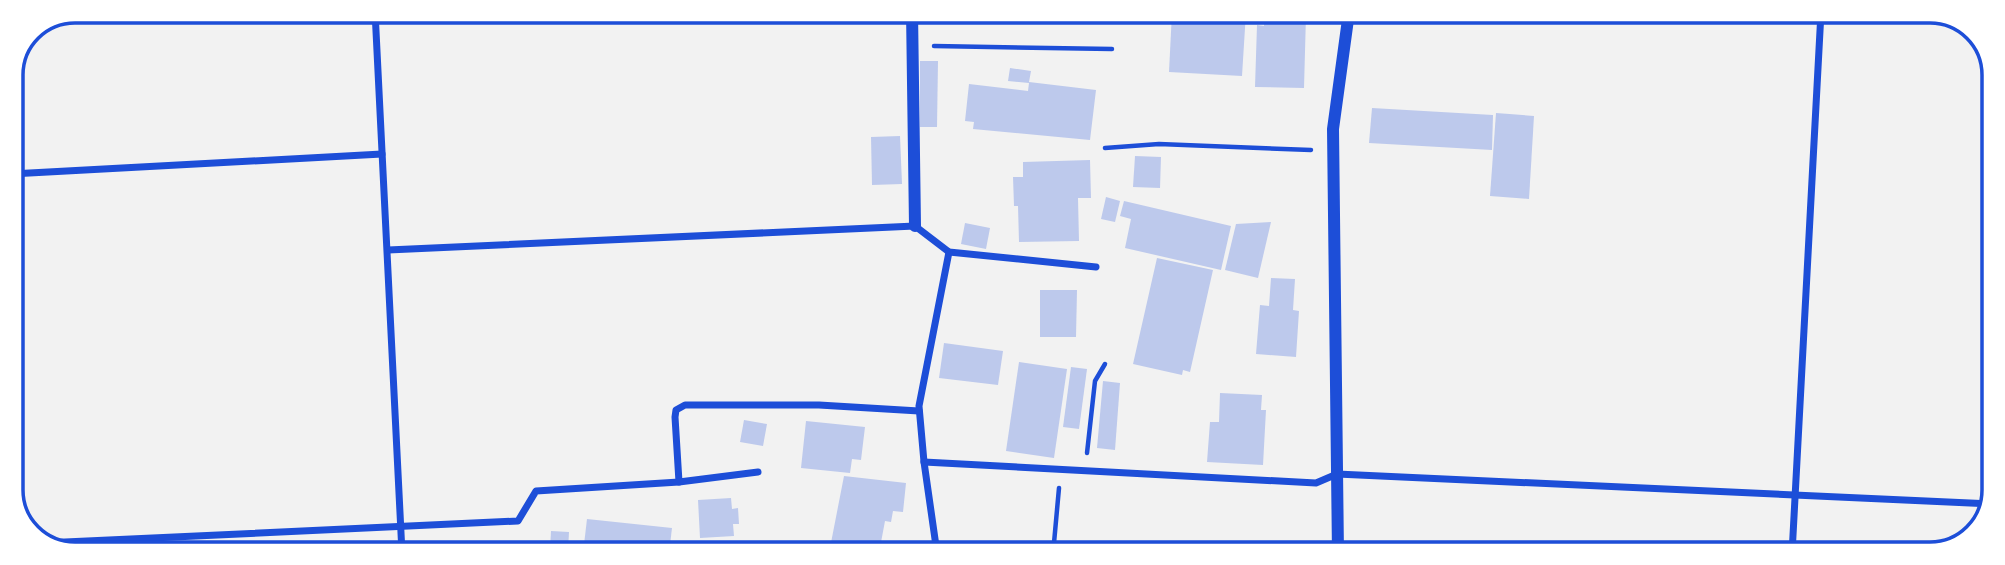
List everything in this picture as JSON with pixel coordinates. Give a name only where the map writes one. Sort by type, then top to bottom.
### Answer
[{"type":"street","points":[[376,23],[402,542]]},
{"type":"street","points":[[912,23],[915,226]]},
{"type":"street","points":[[1338,542],[1333,150],[1348,23]]},
{"type":"street","points":[[1793,542],[1820,23]]},
{"type":"street","points":[[23,173],[382,154]]},
{"type":"street","points":[[388,250],[915,226],[949,252],[1096,267]]},
{"type":"street","points":[[935,542],[919,411],[949,252]]},
{"type":"street","points":[[680,482],[675,417],[676,410],[685,405],[819,405],[919,411]]},
{"type":"street","points":[[924,462],[1316,483],[1338,474],[1980,503]]},
{"type":"street","points":[[72,542],[518,521],[536,491],[680,482],[758,472]]},
{"type":"path","points":[[912,46],[1112,49]]},
{"type":"path","points":[[1105,148],[1159,144],[1333,150]]},
{"type":"path","points":[[1085,471],[1095,381],[1105,364]]},
{"type":"path","points":[[1054,542],[1060,470]]},
{"type":"building","points":[[1171,23],[1245,23],[1242,76],[1169,72]]},
{"type":"building","points":[[1264,23],[1306,23],[1304,88],[1255,87],[1257,25],[1264,26]]},
{"type":"building","points":[[920,61],[938,61],[937,127],[920,127]]},
{"type":"building","points":[[1010,68],[1031,71],[1029,82],[1096,90],[1090,140],[973,129],[974,122],[965,121],[969,84],[1028,91],[1029,83],[1008,81]]},
{"type":"building","points":[[1372,108],[1493,115],[1492,150],[1369,143]]},
{"type":"building","points":[[1496,113],[1534,116],[1529,199],[1490,196]]},
{"type":"building","points":[[900,136],[902,184],[872,185],[871,137]]},
{"type":"building","points":[[1135,156],[1161,157],[1160,188],[1133,187]]},
{"type":"building","points":[[1090,160],[1091,198],[1078,198],[1079,241],[1019,242],[1018,206],[1014,206],[1013,177],[1023,177],[1023,162]]},
{"type":"building","points":[[1106,197],[1120,201],[1115,222],[1101,219]]},
{"type":"building","points":[[1124,201],[1231,226],[1221,270],[1125,248],[1131,219],[1120,216]]},
{"type":"building","points":[[1271,222],[1258,278],[1225,270],[1236,224]]},
{"type":"building","points":[[965,223],[990,228],[986,249],[961,244]]},
{"type":"building","points":[[1157,258],[1213,270],[1190,372],[1183,370],[1182,375],[1133,364]]},
{"type":"building","points":[[1271,278],[1295,279],[1293,310],[1299,311],[1296,357],[1256,354],[1260,305],[1269,306]]},
{"type":"building","points":[[1040,290],[1077,290],[1076,337],[1040,337]]},
{"type":"building","points":[[944,343],[1003,351],[998,385],[939,378]]},
{"type":"building","points":[[1019,362],[1067,369],[1054,458],[1006,451]]},
{"type":"building","points":[[1071,367],[1087,369],[1079,429],[1063,427]]},
{"type":"building","points":[[1103,381],[1120,383],[1115,450],[1097,448]]},
{"type":"building","points":[[1220,393],[1262,395],[1261,410],[1266,410],[1263,465],[1207,462],[1210,422],[1219,422]]},
{"type":"building","points":[[744,420],[767,424],[763,446],[740,442]]},
{"type":"building","points":[[806,421],[865,427],[861,460],[852,459],[850,473],[801,468]]},
{"type":"building","points":[[844,476],[906,483],[903,512],[893,511],[891,522],[885,521],[881,542],[831,542]]},
{"type":"building","points":[[731,498],[732,509],[738,508],[739,524],[733,524],[734,536],[700,538],[698,500]]},
{"type":"building","points":[[587,519],[672,528],[670,542],[584,542]]},
{"type":"building","points":[[551,531],[569,532],[568,542],[550,542]]}]
